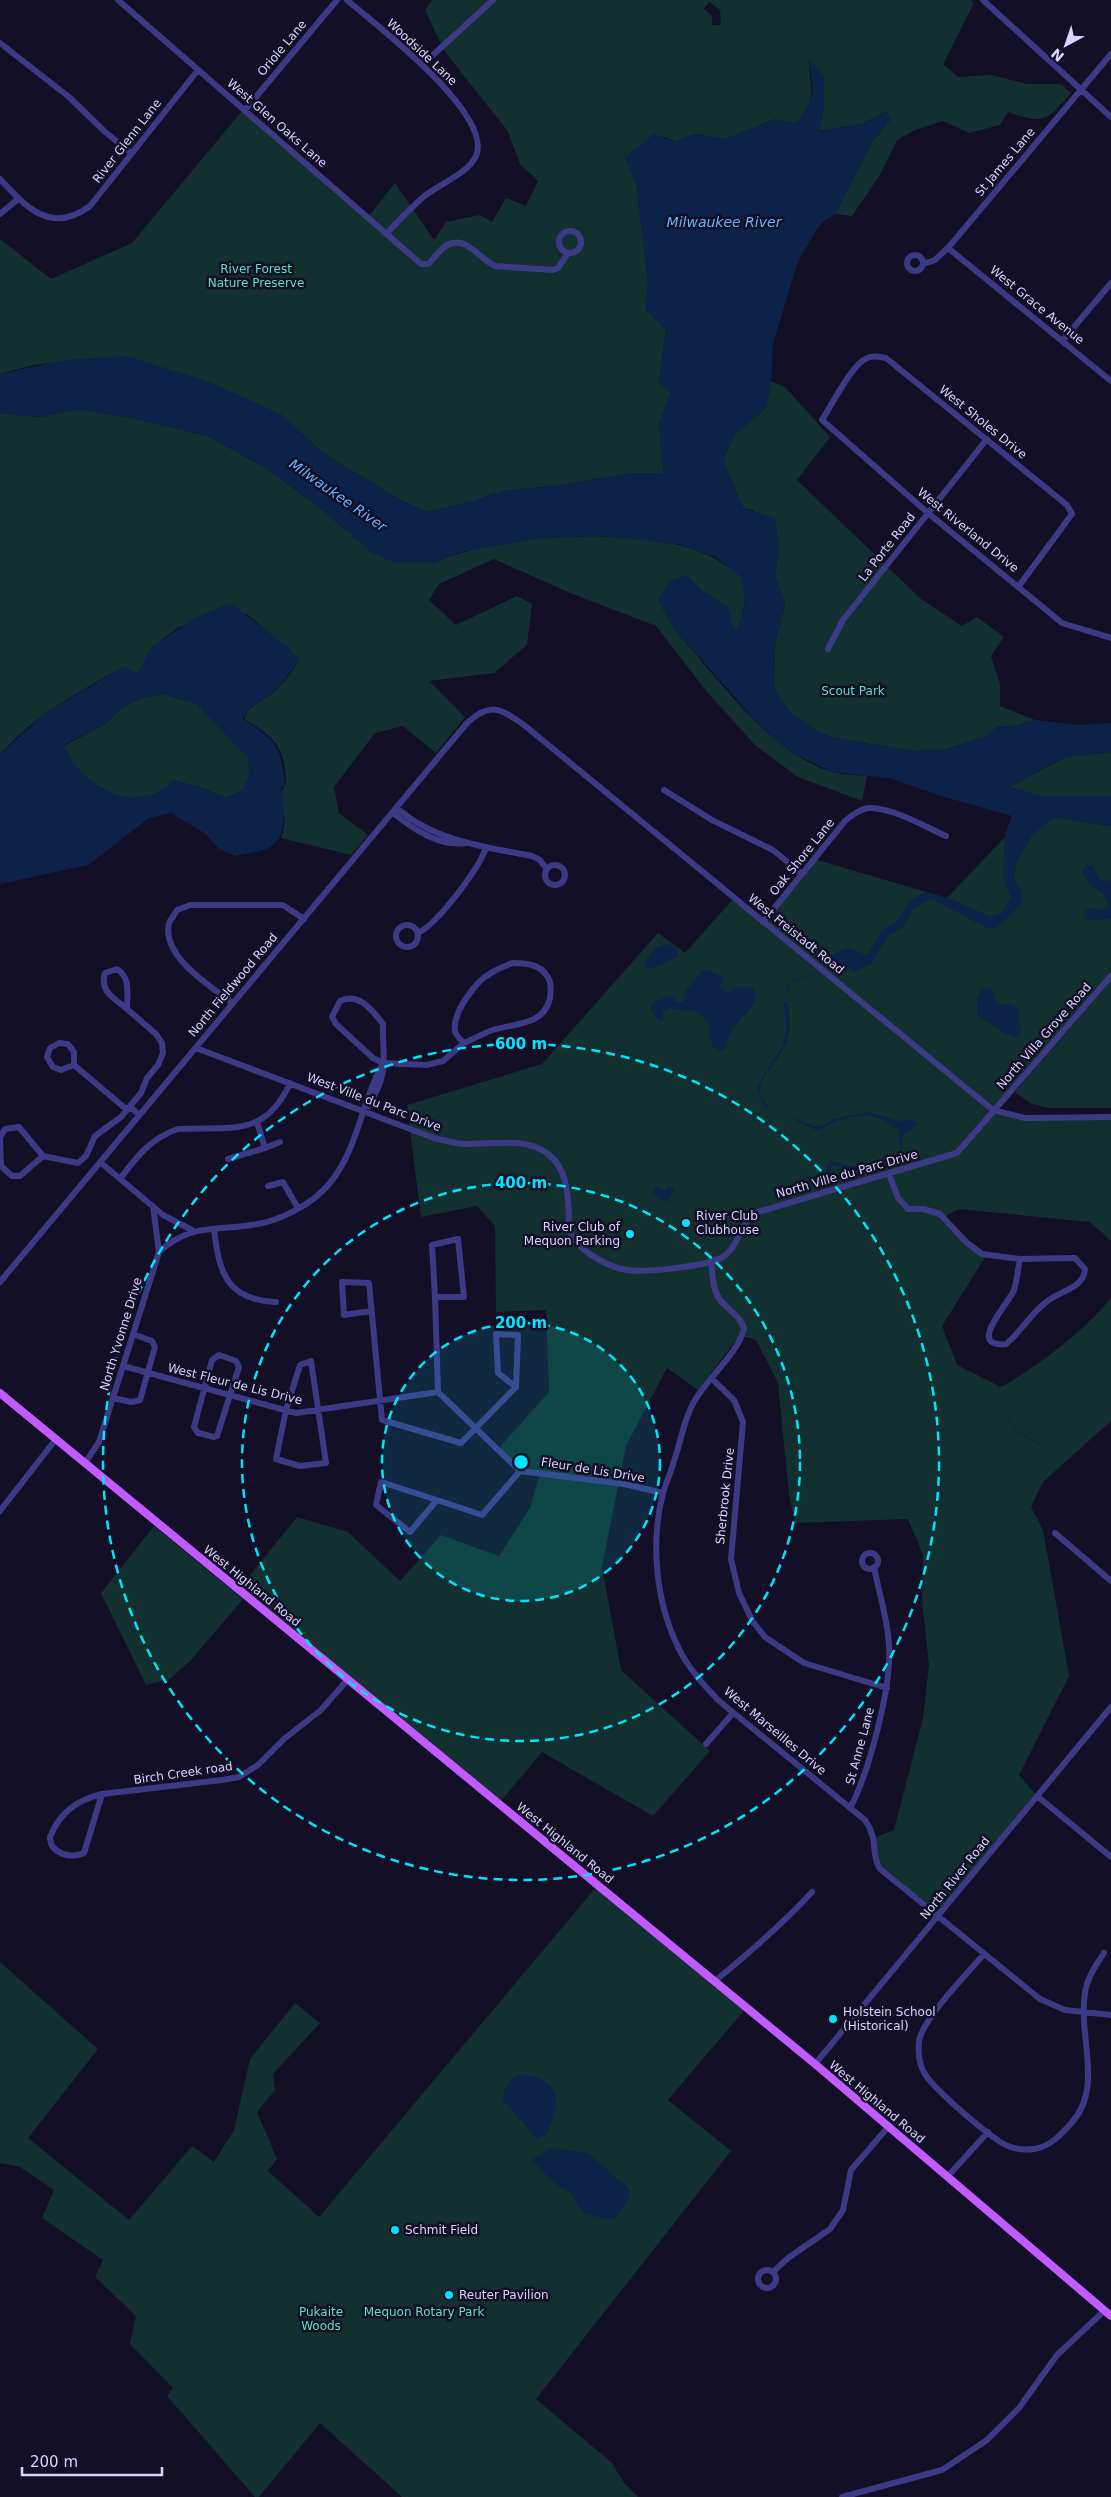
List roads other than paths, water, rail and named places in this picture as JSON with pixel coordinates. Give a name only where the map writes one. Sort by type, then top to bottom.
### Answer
[{"type":"main road","name":"West Highland Road","points":[[0,1393],[715,1980],[1108,2313]]},
{"type":"street","name":"West Glen Oaks Lane","points":[[118,0],[421,264],[428,264],[441,250],[454,243],[468,246],[486,262],[495,266],[553,270],[558,268],[568,253]]},
{"type":"street","name":"Oriole Lane","points":[[244,110],[336,0]]},
{"type":"street","name":"Woodside Lane","points":[[347,0],[422,65],[452,95],[469,120],[478,146],[476,157],[468,167],[423,197],[387,233]]},
{"type":"street","points":[[422,65],[493,0]]},
{"type":"street","points":[[983,0],[1088,99],[1111,117]]},
{"type":"street","points":[[0,43],[69,97],[104,132],[132,153]]},
{"type":"street","name":"St James Lane","points":[[923,264],[935,260],[948,248],[1111,54]]},
{"type":"street","name":"River Glenn Lane","points":[[18,199],[34,212],[58,220],[69,218],[90,206],[198,70]]},
{"type":"street","points":[[0,179],[18,199],[0,214]]},
{"type":"street","name":"West Grace Avenue","points":[[948,248],[1111,381]]},
{"type":"street","points":[[1063,340],[1111,283]]},
{"type":"street","name":"West Sholes Drive","points":[[822,420],[857,366],[866,358],[874,356],[886,358],[1067,506],[1072,514],[1019,586]]},
{"type":"street","name":"West Riverland Drive","points":[[822,420],[928,513],[1062,623],[1111,638]]},
{"type":"street","name":"La Porte Road","points":[[828,649],[843,620],[987,439]]},
{"type":"street","name":"North Fieldwood Road","points":[[0,1282],[467,723],[479,712],[488,710]]},
{"type":"street","name":"West Freistadt Road","points":[[488,710],[498,710],[507,713],[524,725],[993,1110],[1025,1118],[1111,1117]]},
{"type":"street","points":[[664,790],[712,820],[773,850],[802,874]]},
{"type":"street","name":"Oak Shore Lane","points":[[764,922],[845,821],[860,810],[868,808],[908,819],[946,836]]},
{"type":"street","points":[[395,810],[413,824],[436,836],[457,844],[466,843],[532,856],[540,860],[546,868]]},
{"type":"street","points":[[418,933],[430,925],[475,871],[486,847]]},
{"type":"street","points":[[232,1003],[182,962],[173,949],[169,934],[170,923],[177,910],[190,905],[283,904],[304,918]]},
{"type":"street","points":[[159,1252],[170,1242],[192,1230],[267,1222],[298,1208],[329,1185],[343,1165],[354,1144],[373,1084],[383,1062],[383,1024],[359,999],[352,997],[340,1001],[332,1017],[336,1024],[373,1058],[383,1062],[427,1065],[443,1061],[464,1043],[493,1030],[535,1020],[544,1011],[551,991],[550,982],[541,969],[524,963],[512,963],[490,973],[479,982],[457,1017],[454,1028],[456,1035],[464,1043]]},
{"type":"street","points":[[43,1156],[20,1176],[12,1176],[1,1166],[0,1138],[5,1130],[20,1127],[43,1156],[78,1163],[86,1156],[95,1136],[110,1128],[141,1093],[147,1078],[158,1065],[163,1053],[162,1043],[156,1034],[104,990],[103,978],[105,973],[110,970],[117,970],[125,977],[128,990],[127,1009]]},
{"type":"street","name":"North Villa Grove Road","points":[[993,1110],[1111,976]]},
{"type":"street","points":[[74,1065],[61,1070],[53,1067],[47,1057],[50,1048],[59,1042],[68,1044],[74,1052],[74,1065],[126,1110],[128,1116],[133,1121]]},
{"type":"street","name":"West Ville du Parc Drive","points":[[196,1048],[440,1139],[462,1144],[525,1144],[543,1150],[559,1165],[565,1178],[569,1227],[575,1240],[594,1256],[616,1268],[632,1271],[711,1262]]},
{"type":"street","points":[[120,1179],[145,1148],[167,1133],[178,1129],[247,1127],[257,1122],[276,1108],[290,1083]]},
{"type":"street","points":[[126,1110],[133,1109],[139,1115]]},
{"type":"street","name":"North Ville du Parc Drive","points":[[711,1262],[728,1253],[744,1223],[758,1212],[957,1153],[993,1110]]},
{"type":"street","points":[[257,1122],[265,1148]]},
{"type":"street","points":[[228,1159],[280,1142]]},
{"type":"street","points":[[100,1162],[162,1215],[192,1230]]},
{"type":"street","points":[[890,1174],[898,1198],[908,1208],[923,1209],[940,1214],[967,1243],[982,1254],[1020,1259],[1075,1258],[1085,1269],[1084,1277],[1080,1283],[1044,1304],[1031,1314],[1012,1339],[1006,1344],[999,1345],[988,1334],[990,1326],[1014,1290],[1020,1259]]},
{"type":"street","points":[[268,1186],[282,1182],[298,1208]]},
{"type":"street","name":"North Yvonne Drive","points":[[85,1463],[96,1450],[159,1252],[153,1206]]},
{"type":"street","points":[[214,1229],[218,1262],[231,1285],[242,1294],[261,1302],[276,1302]]},
{"type":"street","points":[[435,1297],[464,1297],[458,1239],[432,1245],[438,1392],[520,1471],[482,1515],[437,1500],[381,1482],[376,1505],[410,1532],[437,1500]]},
{"type":"street","name":"West Marseilles Drive","points":[[711,1262],[713,1282],[717,1295],[739,1317],[744,1329],[736,1345],[690,1410],[663,1494],[657,1531],[657,1561],[660,1590],[668,1622],[679,1650],[699,1680],[733,1713],[865,1820],[873,1830],[875,1857],[880,1869],[1048,2004],[1083,2013],[1111,2015]]},
{"type":"street","points":[[371,1311],[344,1315],[342,1282],[369,1283],[382,1420],[461,1443],[516,1386],[518,1335],[496,1334],[498,1373],[516,1386]]},
{"type":"street","points":[[113,1398],[138,1402],[148,1373],[155,1343],[133,1334]]},
{"type":"street","points":[[219,1355],[238,1364],[217,1436],[198,1433],[194,1427],[204,1389],[212,1360],[219,1355]]},
{"type":"street","points":[[311,1361],[326,1463],[300,1466],[276,1459],[286,1410],[300,1365],[311,1361]]},
{"type":"street","name":"West Fleur de Lis Drive","points":[[123,1366],[230,1396],[305,1413],[438,1392]]},
{"type":"street","name":"Sherbrook Drive","points":[[711,1378],[734,1400],[743,1422],[730,1559],[739,1593],[753,1622],[765,1637],[804,1663],[887,1688]]},
{"type":"street","points":[[0,1511],[56,1439]]},
{"type":"street","name":"Fleur de Lis Drive","points":[[520,1471],[624,1484],[663,1494]]},
{"type":"street","points":[[1055,1533],[1111,1581]]},
{"type":"street","name":"St Anne Lane","points":[[850,1808],[859,1792],[887,1688],[890,1646],[874,1567]]},
{"type":"street","name":"Birch Creek road","points":[[102,1794],[84,1853],[76,1857],[63,1855],[54,1848],[50,1836],[54,1827],[70,1808],[84,1798],[102,1794],[239,1777],[258,1765],[284,1739],[321,1710],[348,1679]]},
{"type":"street","name":"North River Road","points":[[815,2064],[1111,1707]]},
{"type":"street","points":[[706,1744],[733,1713]]},
{"type":"street","points":[[1037,1796],[1111,1857]]},
{"type":"street","points":[[715,1980],[733,1964],[758,1947],[812,1892]]},
{"type":"street","points":[[984,1954],[926,2025],[919,2042],[919,2053],[924,2072],[933,2085],[988,2132],[1007,2146],[1033,2149],[1042,2147],[1059,2136],[1081,2112],[1088,2088],[1083,2013],[1087,1984],[1104,1952]]},
{"type":"street","points":[[773,2272],[788,2258],[830,2229],[843,2210],[851,2170],[889,2126]]},
{"type":"street","points":[[948,2176],[988,2132]]},
{"type":"street","points":[[842,2497],[942,2470],[987,2440],[1019,2408],[1057,2355],[1108,2313]]},
{"type":"water","name":"Milwaukee River","points":[[808,59],[824,76],[824,109],[819,131],[861,124],[887,112],[890,120],[872,142],[835,214],[821,223],[798,261],[773,344],[771,381],[766,408],[734,435],[723,461],[743,508],[775,518],[779,547],[775,574],[785,604],[775,643],[774,687],[780,700],[792,713],[816,731],[834,738],[911,751],[944,750],[987,736],[998,726],[1013,726],[1035,720],[1080,725],[1111,723],[1111,752],[1065,757],[1009,787],[1040,796],[1111,796],[1111,826],[1055,817],[1032,835],[1016,864],[1014,878],[1022,893],[1022,903],[998,927],[990,929],[936,901],[928,900],[914,908],[903,927],[888,936],[871,964],[854,972],[843,964],[830,968],[826,965],[827,961],[838,952],[849,948],[866,955],[869,953],[882,930],[897,920],[909,902],[926,892],[951,899],[989,916],[997,915],[1003,911],[1011,898],[1003,875],[1005,834],[1012,816],[941,796],[889,778],[832,772],[796,755],[782,745],[755,720],[674,629],[658,601],[670,581],[686,575],[705,593],[727,606],[733,628],[737,631],[746,602],[740,576],[716,557],[678,544],[601,536],[542,538],[461,552],[433,563],[395,563],[372,553],[319,507],[267,469],[208,436],[136,419],[77,409],[41,417],[0,413],[0,374],[66,360],[127,356],[210,382],[280,414],[324,454],[404,502],[426,512],[470,502],[503,491],[554,486],[631,473],[663,474],[659,425],[671,392],[659,383],[666,330],[646,310],[648,283],[637,186],[625,157],[654,134],[676,142],[694,134],[726,139],[775,119],[796,124],[803,116],[812,93]]},
{"type":"water","points":[[230,603],[288,647],[299,659],[278,687],[248,710],[243,719],[270,739],[279,752],[285,785],[281,788],[284,823],[279,838],[266,849],[235,856],[219,849],[206,834],[171,813],[149,818],[88,865],[0,884],[0,755],[44,714],[123,667],[138,673],[152,647],[195,618]],"holes":[[[163,694],[197,704],[248,758],[249,774],[244,790],[226,798],[205,789],[172,780],[154,794],[140,797],[112,793],[88,779],[70,758],[64,745],[105,724],[125,705],[143,698]]]},
{"type":"water","points":[[1086,865],[1093,866],[1100,880],[1111,881],[1111,919],[1085,920],[1083,916],[1086,910],[1092,908],[1105,909],[1109,905],[1103,894],[1086,881],[1083,876],[1082,870]]},
{"type":"water","points":[[668,944],[678,949],[678,956],[660,966],[645,969],[644,965],[653,951]]},
{"type":"water","points":[[702,970],[711,971],[723,977],[720,987],[728,993],[736,987],[752,987],[755,993],[753,1005],[734,1026],[725,1050],[722,1051],[713,1047],[709,1036],[711,1027],[696,1011],[670,1008],[662,1012],[664,1019],[661,1022],[654,1015],[650,1007],[656,1001],[670,996],[675,998],[675,1002],[683,1002],[685,992]]},
{"type":"water","points":[[988,987],[992,990],[996,1002],[1003,1005],[1011,1004],[1017,1008],[1021,1032],[1017,1038],[1004,1033],[977,1015],[977,998],[982,989]]},
{"type":"water","points":[[787,1002],[790,1023],[788,1039],[762,1081],[760,1089],[761,1097],[766,1104],[776,1111],[763,1105],[757,1086],[783,1046],[786,1029],[784,1003]]},
{"type":"water","points":[[870,1112],[897,1121],[915,1120],[917,1124],[904,1135],[899,1159],[889,1167],[853,1171],[833,1165],[830,1172],[835,1184],[833,1185],[826,1173],[827,1164],[831,1161],[871,1168],[894,1162],[900,1149],[898,1130],[884,1120],[863,1116],[838,1121],[816,1130],[784,1115],[815,1127],[822,1126],[833,1119]]},
{"type":"water","points":[[657,1186],[665,1191],[669,1186],[675,1190],[667,1202],[653,1193]]},
{"type":"water","points":[[518,2075],[532,2076],[544,2081],[550,2086],[556,2097],[555,2113],[546,2135],[537,2139],[503,2100],[507,2086]]},
{"type":"water","points":[[550,2148],[588,2153],[630,2190],[628,2201],[614,2218],[605,2219],[583,2213],[571,2194],[552,2181],[532,2160]]},
{"type":"waterway","points":[[786,995],[787,987],[795,980],[813,974]]},
{"type":"waterway","points":[[1007,1416],[1016,1431],[1041,1444],[1055,1462]]},
{"type":"place","name":"River Club Clubhouse","points":[[686,1223]]},
{"type":"place","name":"River Club of Mequon Parking","points":[[630,1234]]},
{"type":"place","name":"Holstein School (Historical)","points":[[833,2019]]},
{"type":"place","name":"Schmit Field","points":[[395,2230]]},
{"type":"place","name":"Reuter Pavilion","points":[[449,2295]]},
{"type":"park label","name":"River Forest Nature Preserve","points":[[256,276]]},
{"type":"park label","name":"Scout Park","points":[[853,691]]},
{"type":"park label","name":"Mequon Rotary Park","points":[[424,2312]]},
{"type":"park label","name":"Pukaite Woods","points":[[321,2319]]}]
